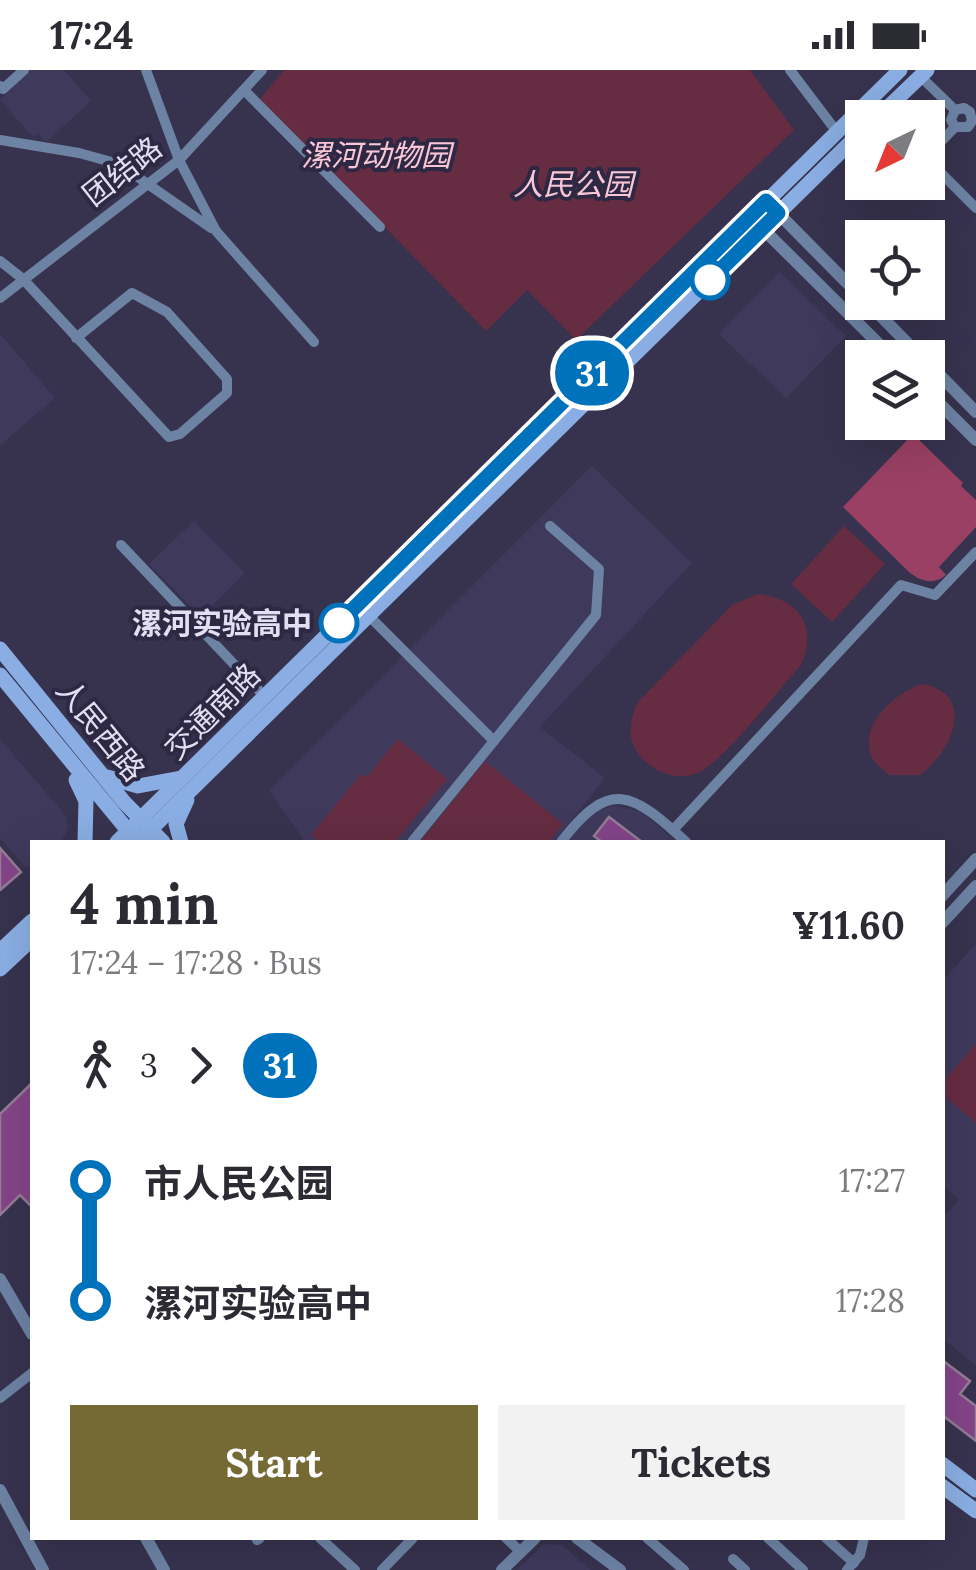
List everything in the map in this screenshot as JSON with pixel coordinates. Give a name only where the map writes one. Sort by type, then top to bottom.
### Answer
[{"type":"main road","name":"交通南路","points":[[190,781],[370,617],[762,228],[772,207],[837,132],[900,70]]},
{"type":"main road","points":[[894,100],[921,72]]},
{"type":"main road","name":"交通南路","points":[[136,836],[265,696],[772,207],[845,146]]},
{"type":"main road","name":"人民西路","points":[[0,649],[101,774],[136,836]]},
{"type":"main road","name":"人民西路","points":[[0,675],[136,836]]},
{"type":"main road","points":[[63,754],[86,800],[86,840]]},
{"type":"main road","points":[[101,774],[138,786],[190,781],[176,824],[180,840]]},
{"type":"main road","points":[[0,951],[30,922]]},
{"type":"main road","points":[[0,969],[30,941]]},
{"type":"main road","points":[[945,1466],[976,1490]]},
{"type":"main road","points":[[945,1488],[976,1511]]},
{"type":"street","points":[[0,86],[3,89],[24,70]]},
{"type":"street","points":[[146,70],[179,160],[216,231]]},
{"type":"street","name":"团结路","points":[[0,298],[179,160],[262,70]]},
{"type":"street","points":[[790,70],[837,132]]},
{"type":"street","points":[[921,72],[954,110]]},
{"type":"street","points":[[244,90],[380,227]]},
{"type":"street","points":[[964,108],[972,118],[965,129],[951,120],[954,110],[964,108]]},
{"type":"street","points":[[945,137],[955,126]]},
{"type":"street","points":[[0,140],[92,156],[119,164],[147,182],[216,231],[314,342]]},
{"type":"street","points":[[945,175],[976,208]]},
{"type":"street","points":[[772,207],[845,280]]},
{"type":"street","points":[[762,228],[875,340]]},
{"type":"street","points":[[0,261],[24,278],[76,338],[169,437],[180,434],[227,393],[228,379],[166,312],[132,293],[76,338]]},
{"type":"street","points":[[885,320],[905,340]]},
{"type":"street","points":[[945,380],[971,406],[951,416]]},
{"type":"street","points":[[945,410],[976,440]]},
{"type":"street","points":[[414,840],[596,615],[599,569],[550,526]]},
{"type":"street","points":[[121,544],[265,696]]},
{"type":"street","points":[[673,830],[901,585],[935,595],[976,552]]},
{"type":"street","points":[[370,617],[494,741]]},
{"type":"street","points":[[562,840],[587,810],[619,798],[638,802],[684,840]]},
{"type":"street","points":[[945,893],[976,859]]},
{"type":"street","points":[[945,920],[976,886]]},
{"type":"street","points":[[0,1279],[30,1331]]},
{"type":"street","points":[[0,1398],[30,1375]]},
{"type":"street","points":[[0,1490],[43,1570]]},
{"type":"street","points":[[147,1540],[164,1570]]},
{"type":"street","points":[[322,1540],[355,1570]]},
{"type":"street","points":[[382,1570],[411,1540]]},
{"type":"street","points":[[508,1540],[521,1552]]},
{"type":"street","points":[[502,1570],[534,1540]]},
{"type":"street","points":[[580,1540],[620,1570]]},
{"type":"street","points":[[649,1540],[684,1570]]},
{"type":"street","points":[[770,1540],[804,1570]]},
{"type":"street","points":[[828,1540],[850,1566],[860,1556],[864,1540]]},
{"type":"street","points":[[733,1559],[745,1570]]},
{"type":"shaded area","points":[[29,70],[64,70],[91,101],[46,142],[38,133],[33,137],[0,100]]},
{"type":"shaded area","points":[[779,272],[846,336],[786,398],[719,334]]},
{"type":"shaded area","points":[[0,334],[55,398],[0,445]]},
{"type":"shaded area","points":[[907,440],[919,440],[976,500],[976,527],[939,567],[946,575],[923,580],[909,572],[843,507]]},
{"type":"shaded area","points":[[592,466],[692,563],[540,727],[605,778],[556,840],[304,840],[269,790]]},
{"type":"shaded area","points":[[194,521],[245,573],[201,617],[149,564]]},
{"type":"shaded area","points":[[0,739],[66,816],[68,829],[62,840],[30,840],[30,865],[26,868],[0,838]]},
{"type":"shaded area","points":[[612,806],[640,811],[675,840],[567,840],[586,815]]},
{"type":"shaded area","points":[[976,944],[976,1365],[945,1341],[945,1216],[959,1199],[945,1188],[945,978]]},
{"type":"shaded area","points":[[544,1544],[562,1545],[591,1570],[517,1570]]},
{"type":"green space","name":"人民公园","points":[[284,70],[750,70],[794,130],[576,340],[527,290],[486,331],[260,99]]},
{"type":"green space","points":[[844,526],[885,564],[832,622],[791,584]]},
{"type":"green space","points":[[759,594],[785,602],[802,617],[807,639],[801,665],[742,734],[706,768],[678,776],[652,767],[632,741],[631,722],[638,702],[733,604]]},
{"type":"green space","points":[[922,684],[939,689],[949,698],[954,710],[950,738],[920,775],[889,775],[872,758],[870,734],[890,703]]},
{"type":"green space","points":[[398,739],[447,779],[397,840],[317,840],[311,835],[361,774],[367,777]]},
{"type":"green space","points":[[485,761],[563,824],[551,840],[422,840]]},
{"type":"green space","points":[[976,1044],[976,1123],[945,1097],[945,1080]]},
{"type":"building","points":[[609,817],[639,840],[599,840],[594,836]]},
{"type":"building","points":[[0,848],[21,872],[0,890]]},
{"type":"building","points":[[30,1085],[30,1205],[20,1195],[0,1215],[0,1114]]},
{"type":"building","points":[[945,1362],[970,1381],[960,1394],[976,1406],[976,1441],[945,1417]]},
{"type":"bus line","name":"31","points":[[339,623],[766,201],[778,213],[710,280]]},
{"type":"place","name":"漯河实验高中","points":[[339,623]]},
{"type":"park label","name":"漯河动物园","points":[[376,155]]}]
